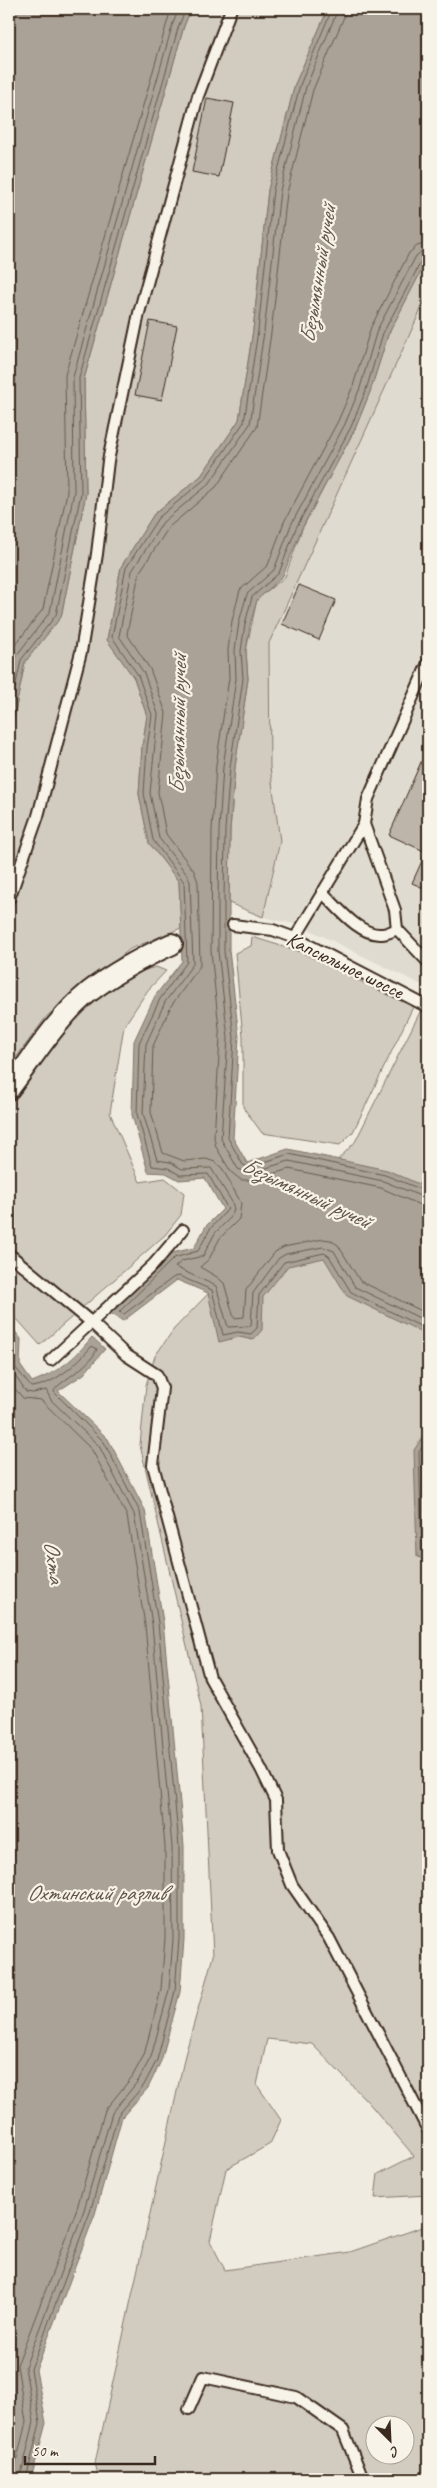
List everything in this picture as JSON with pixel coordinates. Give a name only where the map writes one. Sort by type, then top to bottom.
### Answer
[{"type":"street","points":[[9,1089],[63,1018],[89,992],[134,961],[172,944]]},
{"type":"lane","points":[[9,899],[38,816],[81,652],[97,554],[108,461],[139,312],[198,96],[231,9]]},
{"type":"lane","points":[[295,938],[364,824],[368,799],[428,663]]},
{"type":"lane","points":[[364,824],[395,910],[397,930],[428,962]]},
{"type":"lane","points":[[322,892],[354,922],[369,932],[382,934],[397,930]]},
{"type":"lane","name":"Капсюльное шоссе","points":[[233,925],[273,930],[295,938],[427,1006]]},
{"type":"lane","points":[[50,1360],[154,1264],[183,1230]]},
{"type":"lane","points":[[9,1254],[92,1323],[126,1355],[157,1375],[162,1388],[153,1465],[210,1678],[261,1768],[276,1800],[278,1850],[292,1885],[333,1946],[428,2130]]},
{"type":"lane","points":[[189,2409],[203,2378],[296,2397],[343,2430],[364,2479]]},
{"type":"shaded area","points":[[191,9],[328,9],[295,84],[268,190],[253,330],[239,420],[201,476],[154,514],[121,567],[107,639],[134,678],[147,716],[142,747],[139,794],[149,843],[179,882],[181,928],[130,949],[47,1016],[9,1067],[9,742],[25,662],[61,617],[86,493],[84,379],[184,26]]},
{"type":"shaded area","points":[[428,258],[428,294],[269,643],[270,767],[280,841],[263,917],[229,903],[230,830],[235,767],[248,679],[246,651],[257,599],[285,577],[302,529],[355,429],[370,392],[388,335]]},
{"type":"shaded area","points":[[428,294],[428,988],[302,926],[263,917],[280,841],[270,767],[269,643]]},
{"type":"shaded area","points":[[252,937],[301,952],[413,1007],[353,1132],[340,1145],[262,1133],[243,1107],[243,1037],[235,953],[251,946]]},
{"type":"shaded area","points":[[156,967],[166,971],[148,990],[124,1026],[110,1113],[140,1182],[165,1178],[184,1193],[181,1215],[165,1235],[40,1345],[9,1310],[9,1106],[56,1041],[87,1004],[134,973]]},
{"type":"shaded area","points":[[428,996],[428,2195],[375,2198],[378,2174],[414,2156],[368,2102],[312,2044],[267,2039],[257,2085],[281,2120],[270,2144],[226,2169],[210,2241],[225,2270],[350,2252],[428,2225],[428,2479],[99,2479],[95,2463],[185,2055],[213,1956],[201,1706],[140,1445],[146,1385],[155,1356],[174,1329],[355,1142]]},
{"type":"water","points":[[9,9],[191,9],[184,26],[84,379],[86,493],[61,617],[25,662],[9,742]]},
{"type":"water","name":"Безымянный ручей","points":[[328,9],[428,9],[428,258],[388,335],[370,392],[355,429],[301,530],[283,576],[257,600],[250,625],[246,651],[248,679],[235,767],[230,830],[229,950],[239,1037],[233,1138],[247,1163],[288,1149],[387,1170],[428,1188],[428,1335],[347,1296],[324,1258],[288,1266],[263,1297],[262,1330],[253,1340],[239,1337],[219,1342],[208,1293],[177,1280],[123,1321],[110,1313],[172,1253],[194,1248],[206,1226],[223,1209],[205,1178],[179,1180],[166,1173],[148,1172],[132,1115],[134,1041],[155,996],[182,961],[179,882],[149,843],[139,794],[142,747],[147,716],[134,678],[107,640],[121,567],[154,514],[201,476],[239,420],[253,330],[268,190],[295,84]]},
{"type":"water","name":"Охтинский разлив","points":[[9,1324],[21,1339],[20,1365],[32,1382],[51,1374],[65,1364],[92,1337],[105,1349],[84,1374],[58,1391],[108,1439],[145,1510],[163,1622],[184,1846],[184,1939],[180,1992],[161,2061],[148,2088],[122,2117],[95,2214],[36,2370],[46,2423],[31,2479],[9,2479]]},
{"type":"water","points":[[428,1429],[428,1563],[417,1556],[414,1450]]},
{"type":"building","points":[[207,98],[234,103],[219,177],[192,172]]},
{"type":"building","points":[[150,321],[177,326],[162,400],[135,395]]},
{"type":"building","points":[[299,585],[336,600],[319,640],[282,624]]},
{"type":"building","points":[[428,746],[428,890],[412,883],[426,852],[389,835]]},
{"type":"water label","name":"Охта","points":[[54,1562]]}]
